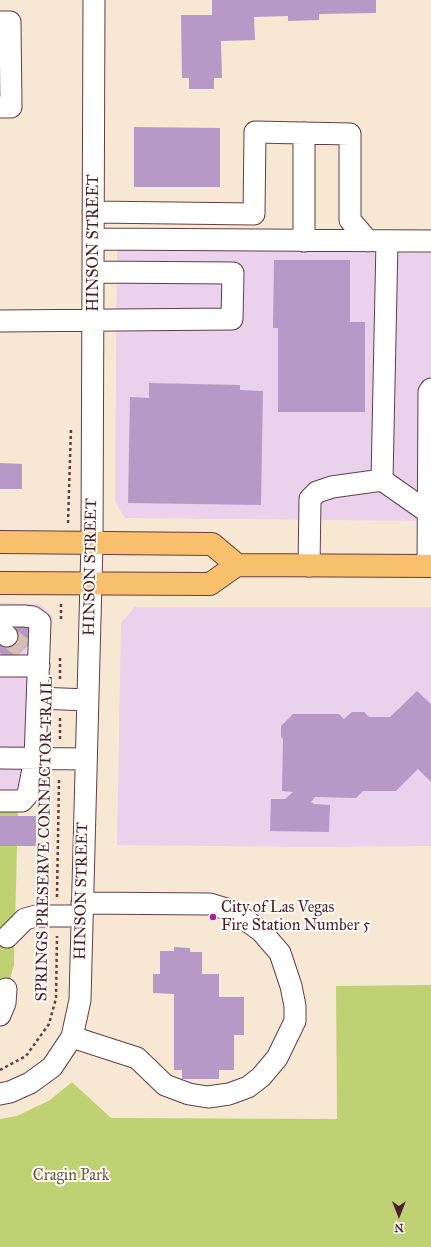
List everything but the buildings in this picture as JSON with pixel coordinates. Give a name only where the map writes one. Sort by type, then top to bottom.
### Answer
[{"type":"main road","points":[[0,542],[212,544],[237,565]]},
{"type":"main road","points":[[0,583],[210,584],[237,565],[430,566]]},
{"type":"street","name":"HINSON STREET","points":[[0,1094],[10,1092],[30,1083],[52,1067],[72,1037],[80,1000],[85,759],[92,543],[94,0]]},
{"type":"street","points":[[0,22],[10,22],[11,107],[0,108]]},
{"type":"street","points":[[94,212],[254,214],[255,132],[350,134],[350,220],[377,242],[382,480]]},
{"type":"street","points":[[304,133],[304,241]]},
{"type":"street","points":[[94,239],[431,242]]},
{"type":"street","points":[[0,321],[232,319],[233,273],[94,272]]},
{"type":"street","points":[[430,566],[429,392],[431,389]]},
{"type":"street","points":[[308,566],[310,499],[317,492],[332,487],[382,480],[429,513]]},
{"type":"street","points":[[0,616],[28,617],[40,622],[34,656],[38,698],[35,759],[28,794],[22,801],[0,801]]},
{"type":"street","points":[[0,666],[34,656]]},
{"type":"street","points":[[38,698],[88,700]]},
{"type":"street","points":[[0,758],[85,759]]},
{"type":"street","points":[[7,937],[25,919],[36,916],[57,916],[82,910],[210,904],[233,911],[261,931],[280,953],[291,986],[295,1006],[295,1021],[277,1058],[262,1077],[248,1087],[229,1094],[208,1097],[189,1094],[165,1085],[137,1058],[72,1037]]},
{"type":"street","points":[[0,1015],[5,1003],[6,989]]},
{"type":"path","points":[[60,623],[61,608]]},
{"type":"path","name":"SPRINGS PRESERVE CONNECTOR TRAIL","points":[[0,1070],[26,1056],[49,1024],[56,998],[60,653]]},
{"type":"shaded area","points":[[117,249],[431,253],[431,521],[125,518],[115,502]]},
{"type":"shaded area","points":[[0,603],[40,604],[53,617],[18,805],[0,805]]},
{"type":"shaded area","points":[[135,607],[431,607],[431,846],[311,847],[117,845],[121,623]]},
{"type":"green space","points":[[0,805],[18,805],[14,965],[9,982],[0,995]]},
{"type":"green space","name":"Cragin Park","points":[[431,985],[431,1247],[0,1247],[0,1119],[17,1116],[50,1100],[72,1082],[111,1118],[337,1119],[336,986]]},
{"type":"tunnel","points":[[7,636],[24,649]]},
{"type":"place","name":"City of Las Vegas Fire Station Number 5","points":[[213,917]]}]
